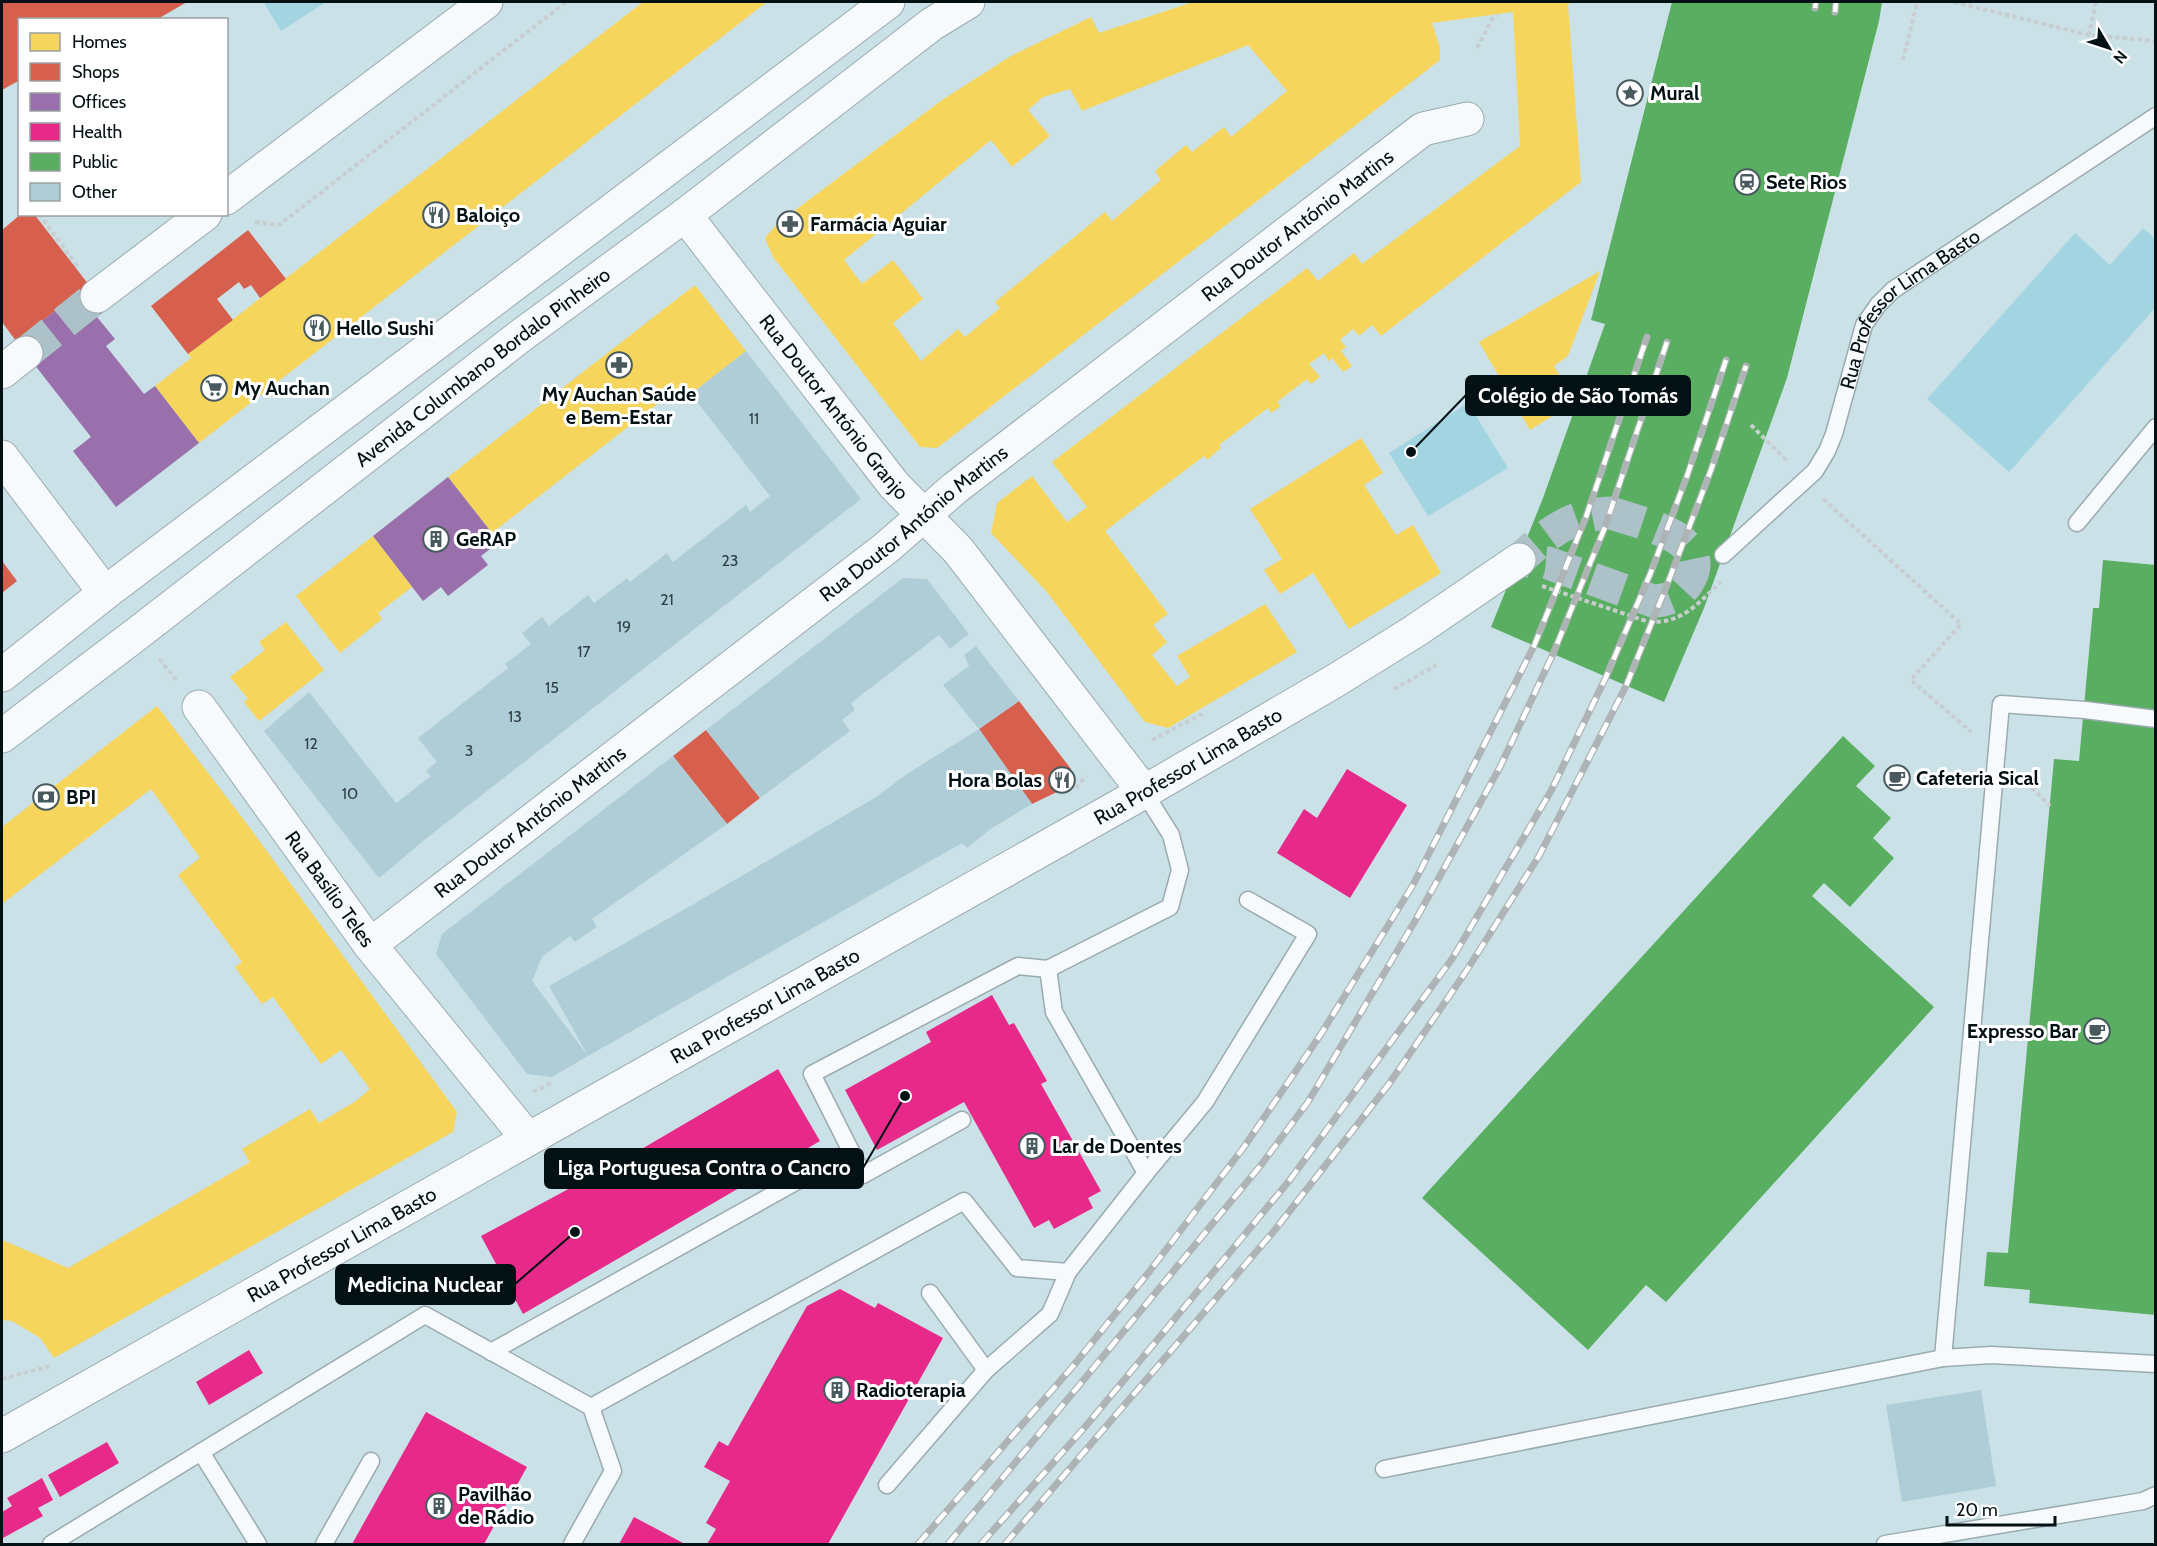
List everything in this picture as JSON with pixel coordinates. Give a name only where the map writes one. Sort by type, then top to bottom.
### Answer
[{"type":"street","points":[[236,210],[486,2]]},
{"type":"street","points":[[2,675],[105,593],[888,2]]},
{"type":"street","name":"Avenida Columbano Bordalo Pinheiro","points":[[2,736],[519,337],[685,215],[932,24],[968,2]]},
{"type":"street","name":"Rua Doutor António Martins","points":[[370,945],[886,548],[974,474],[1423,129],[1467,119]]},
{"type":"street","name":"Rua Doutor António Granjo","points":[[685,215],[894,485],[958,550],[1144,792]]},
{"type":"street","points":[[97,296],[202,216]]},
{"type":"street","points":[[2,457],[78,560],[138,633]]},
{"type":"street","name":"Rua Professor Lima Basto","points":[[2,1436],[1144,792],[1415,631],[1519,560]]},
{"type":"street","name":"Rua Basílio Teles","points":[[199,707],[370,945],[528,1139]]},
{"type":"lane","name":"Rua Professor Lima Basto","points":[[1723,555],[1815,471],[1834,434],[1864,325],[1878,305],[1893,290],[2156,116]]},
{"type":"lane","points":[[2077,523],[2156,427]]},
{"type":"lane","points":[[1943,1358],[2001,704],[2156,719]]},
{"type":"lane","points":[[962,1120],[863,1175],[812,1074],[1018,966],[1048,969],[1170,907],[1180,870],[1172,835],[1144,792]]},
{"type":"lane","points":[[887,1485],[986,1370],[1050,1314],[1068,1272],[1205,1102],[1308,934],[1248,900]]},
{"type":"lane","points":[[1048,969],[1054,1012],[1146,1173]]},
{"type":"lane","points":[[491,1352],[851,1151]]},
{"type":"lane","points":[[591,1407],[964,1201],[1017,1268],[1068,1272]]},
{"type":"lane","points":[[930,1293],[986,1370]]},
{"type":"lane","points":[[51,1545],[425,1315],[591,1407],[613,1471],[572,1545]]},
{"type":"lane","points":[[1384,1469],[1943,1358],[1991,1355],[2156,1364]]},
{"type":"lane","points":[[201,1452],[258,1545]]},
{"type":"lane","points":[[324,1545],[371,1461]]},
{"type":"lane","points":[[1885,1545],[2143,1501],[2156,1495]]},
{"type":"path","points":[[236,210],[279,225],[566,2]]},
{"type":"path","points":[[1903,60],[1917,2]]},
{"type":"path","points":[[1954,2],[2089,35],[2156,42]]},
{"type":"path","points":[[2089,35],[2096,2]]},
{"type":"path","points":[[1477,48],[1492,19],[1497,15]]},
{"type":"path","points":[[40,216],[80,269]]},
{"type":"path","points":[[1751,425],[1785,458]]},
{"type":"path","points":[[1829,506],[1961,624],[1911,680],[1997,754],[2050,806]]},
{"type":"path","points":[[138,633],[199,707]]},
{"type":"shaded area","points":[[326,2],[281,31],[264,3]]},
{"type":"shaded area","points":[[2143,228],[2155,239],[2155,308],[2009,472],[1927,399],[2075,233],[2110,265]]},
{"type":"shaded area","points":[[1468,403],[1508,468],[1428,516],[1389,453]]},
{"type":"building: Homes","points":[[643,2],[767,2],[199,443],[155,386],[191,358],[188,354]]},
{"type":"building: Homes","points":[[1573,2],[1568,4],[1581,182],[1381,336],[1372,325],[1359,336],[1353,329],[1340,340],[1346,347],[1341,351],[1352,366],[1343,372],[1332,358],[1329,361],[1324,353],[1309,364],[1320,377],[1311,384],[1307,379],[1277,402],[1281,406],[1271,413],[1268,408],[1219,445],[1221,448],[1207,460],[1204,456],[1105,531],[1168,614],[1153,625],[1167,642],[1152,655],[1177,686],[1190,677],[1177,656],[1265,604],[1297,652],[1168,728],[1145,722],[1046,591],[991,533],[997,503],[1032,476],[1067,522],[1087,507],[1052,462],[1307,268],[1318,281],[1354,253],[1362,264],[1520,146],[1513,12],[1432,23],[1440,48],[1440,60],[937,448],[920,447],[773,257],[765,238],[778,223],[942,100],[1011,56],[1091,17],[1099,33],[1190,3]],"holes":[[[1248,45],[1287,91],[1231,137],[1224,127],[1192,152],[1186,145],[1155,171],[1161,180],[1112,221],[1105,212],[995,302],[1000,308],[965,337],[958,329],[921,361],[893,323],[923,299],[893,260],[862,284],[844,260],[991,140],[1012,167],[1050,136],[1028,110],[1043,97],[1070,89],[1082,111]]]},
{"type":"building: Homes","points":[[1600,271],[1568,356],[1554,366],[1567,389],[1559,395],[1567,407],[1530,430],[1479,342]]},
{"type":"building: Homes","points":[[695,285],[746,351],[691,394],[683,384],[492,533],[448,477]]},
{"type":"building: Homes","points":[[1361,438],[1383,473],[1364,485],[1396,535],[1413,525],[1441,573],[1349,629],[1313,573],[1280,594],[1264,570],[1282,559],[1250,509]]},
{"type":"building: Homes","points":[[373,536],[412,587],[378,613],[382,619],[340,653],[296,596]]},
{"type":"building: Homes","points":[[286,622],[324,670],[259,721],[244,702],[248,699],[230,677],[265,650],[259,642]]},
{"type":"building: Homes","points":[[157,706],[247,824],[457,1112],[453,1132],[54,1358],[40,1338],[12,1321],[2,1320],[2,1240],[68,1268],[250,1162],[242,1149],[310,1109],[319,1123],[356,1101],[370,1089],[341,1050],[321,1064],[273,997],[262,1004],[235,967],[242,962],[178,875],[200,858],[151,789],[2,904],[2,827]]},
{"type":"building: Shops","points":[[2,2],[187,2],[159,18],[18,18],[18,81],[2,90]]},
{"type":"building: Shops","points":[[19,216],[36,216],[89,285],[16,341],[2,322],[2,230]]},
{"type":"building: Shops","points":[[248,230],[286,279],[260,298],[251,285],[244,289],[239,282],[217,299],[233,320],[188,354],[151,306]]},
{"type":"building: Shops","points":[[2,561],[17,581],[2,593]]},
{"type":"building: Shops","points":[[1019,701],[1071,769],[1063,789],[1032,804],[979,729]]},
{"type":"building: Shops","points":[[706,730],[760,798],[727,824],[673,756]]},
{"type":"building: Offices","points":[[89,285],[107,309],[97,317],[115,339],[106,346],[144,394],[155,386],[199,443],[116,507],[73,451],[91,437],[16,341]]},
{"type":"building: Offices","name":"GeRAP","points":[[448,477],[499,542],[481,556],[488,565],[448,596],[441,587],[423,601],[373,536]]},
{"type":"building: Health","points":[[1347,769],[1407,805],[1350,898],[1277,853],[1304,809],[1317,818]]},
{"type":"building: Health","name":"Lar de Doentes","points":[[992,995],[1009,1025],[1014,1023],[1047,1081],[1041,1084],[1101,1191],[1088,1198],[1093,1208],[1054,1229],[1049,1220],[1034,1228],[964,1102],[877,1150],[845,1090],[931,1042],[926,1032]]},
{"type":"building: Health","points":[[778,1069],[820,1141],[523,1314],[481,1236],[628,1157]]},
{"type":"building: Health","name":"Radioterapia","points":[[840,1289],[875,1308],[878,1303],[943,1338],[828,1544],[707,1544],[716,1529],[706,1523],[730,1481],[704,1467],[719,1441],[728,1446],[807,1306]]},
{"type":"building: Health","points":[[249,1350],[263,1373],[209,1405],[196,1382]]},
{"type":"building: Health","name":"Pavilhão de Rádio","points":[[426,1412],[527,1467],[484,1544],[352,1544]]},
{"type":"building: Health","points":[[107,1442],[119,1463],[60,1497],[48,1475]]},
{"type":"building: Health","points":[[42,1478],[53,1500],[38,1508],[43,1516],[3,1538],[2,1512],[12,1506],[7,1498]]},
{"type":"building: Health","points":[[634,1517],[685,1544],[619,1544]]},
{"type":"building: Public","points":[[1672,2],[1882,2],[1787,378],[1704,608],[1664,702],[1491,627],[1543,498],[1605,324],[1591,320]]},
{"type":"building: Public","points":[[2103,560],[2156,565],[2156,1315],[2029,1303],[2030,1290],[1984,1286],[1987,1252],[2008,1253],[2054,759],[2079,761],[2093,608],[2099,608]]},
{"type":"building: Public","points":[[1843,736],[1875,766],[1856,786],[1891,818],[1873,838],[1894,858],[1850,907],[1824,883],[1812,896],[1934,1007],[1666,1302],[1646,1285],[1588,1350],[1422,1198]]},
{"type":"building: Other","points":[[746,351],[861,499],[423,841],[379,878],[264,731],[309,692],[396,803],[431,776],[426,771],[437,762],[418,738],[508,668],[505,664],[531,644],[522,633],[542,617],[549,626],[588,595],[594,603],[627,578],[630,582],[667,553],[673,562],[746,505],[750,512],[770,496],[691,394]]},
{"type":"building: Other","points":[[903,578],[927,579],[969,634],[950,649],[939,635],[851,703],[855,710],[842,720],[850,731],[760,798],[706,730]]},
{"type":"building: Other","points":[[976,646],[1019,701],[979,729],[943,685],[969,666],[964,655]]},
{"type":"building: Other","points":[[979,729],[1032,804],[992,828],[967,848],[962,843],[588,1056],[549,986],[876,797],[907,774]]},
{"type":"building: Other","points":[[673,756],[727,824],[592,919],[597,927],[575,942],[570,936],[542,957],[532,981],[588,1056],[552,1077],[527,1074],[436,954],[442,934]]},
{"type":"building: Other","points":[[1981,1390],[1996,1486],[1902,1502],[1886,1405]]},
{"type":"tunnel","points":[[26,353],[97,296]]},
{"type":"tunnel","points":[[1611,513],[1670,534],[1683,543],[1692,554],[1694,567],[1688,582],[1677,594],[1664,600],[1653,601],[1548,563],[1519,560],[1539,542],[1571,521],[1596,514],[1611,513]]},
{"type":"railway","points":[[1815,8],[1816,2]]},
{"type":"railway","points":[[1835,12],[1836,2]]},
{"type":"railway","points":[[918,1544],[1074,1365],[1149,1272],[1244,1147],[1321,1034],[1413,885],[1534,646],[1586,517],[1647,337]]},
{"type":"railway","points":[[948,1544],[1261,1165],[1308,1102],[1415,921],[1500,767],[1553,654],[1605,527],[1667,342]]},
{"type":"railway","points":[[981,1544],[1085,1427],[1289,1181],[1452,959],[1551,791],[1606,677],[1651,572],[1687,476],[1726,360]]},
{"type":"railway","points":[[1005,1544],[1274,1231],[1389,1084],[1467,970],[1539,856],[1626,686],[1711,470],[1746,366]]},
{"type":"place","name":"Mural","points":[[1630,93]]},
{"type":"place","name":"Sete Rios","points":[[1747,182]]},
{"type":"place","name":"Baloiço","points":[[436,215]]},
{"type":"place","name":"Farmácia Aguiar","points":[[790,224]]},
{"type":"place","name":"Hello Sushi","points":[[317,328]]},
{"type":"place","name":"My Auchan Saúde e Bem-Estar","points":[[619,365]]},
{"type":"place","name":"My Auchan","points":[[214,388]]},
{"type":"place","name":"Colégio de São Tomás","points":[[1411,452]]},
{"type":"place","name":"GeRAP","points":[[436,539]]},
{"type":"place","name":"Cafeteria Sical","points":[[1897,778]]},
{"type":"place","name":"Hora Bolas","points":[[1062,780]]},
{"type":"place","name":"BPI","points":[[46,797]]},
{"type":"place","name":"Expresso Bar","points":[[2097,1031]]},
{"type":"place","name":"Liga Portuguesa Contra o Cancro","points":[[905,1096]]},
{"type":"place","name":"Lar de Doentes","points":[[1032,1146]]},
{"type":"place","name":"Medicina Nuclear","points":[[575,1232]]},
{"type":"place","name":"Radioterapia","points":[[837,1390]]},
{"type":"place","name":"Pavilhão de Rádio","points":[[439,1506]]}]
